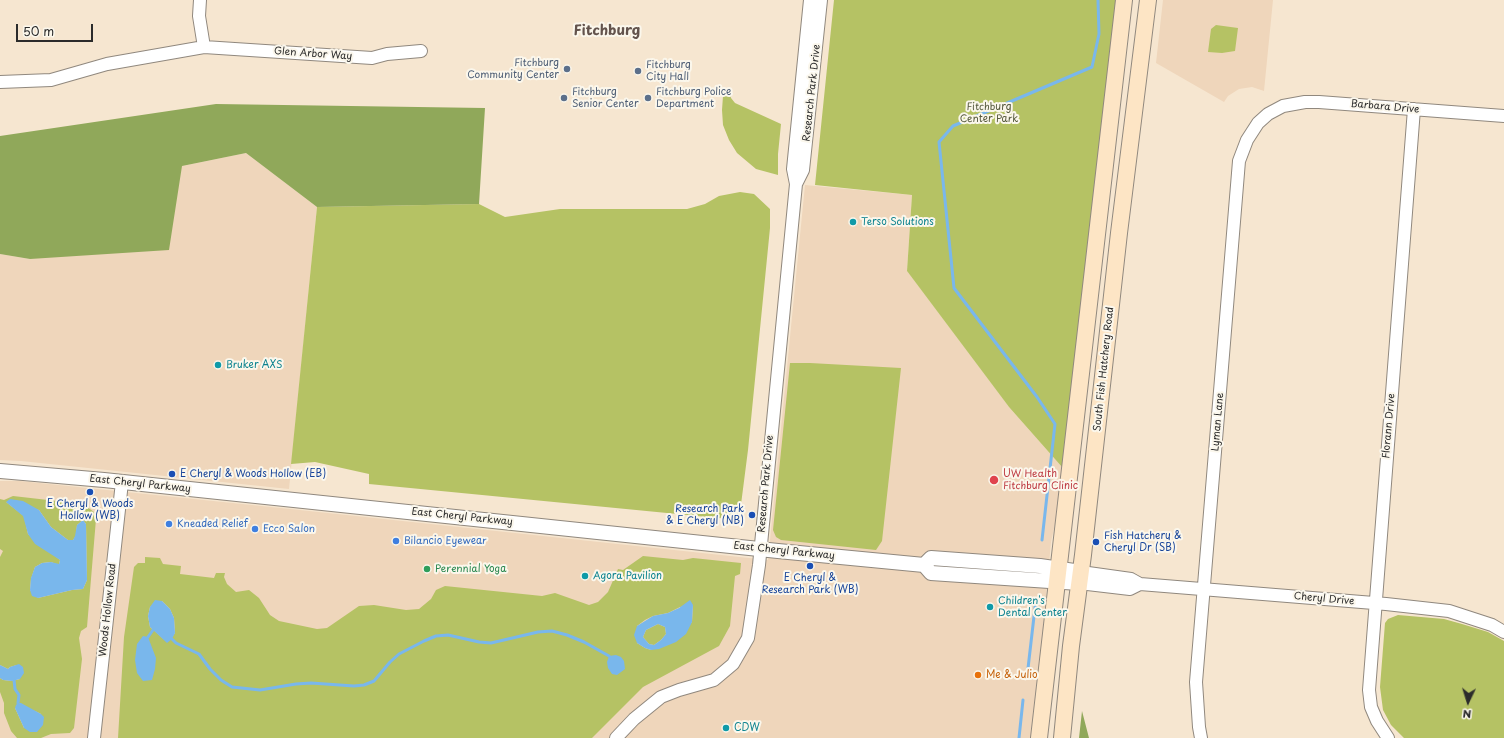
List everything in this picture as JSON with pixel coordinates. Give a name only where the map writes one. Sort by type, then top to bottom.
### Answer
[{"type":"main road","points":[[1039,738],[1124,0]]},
{"type":"main road","name":"South Fish Hatchery Road","points":[[1062,738],[1071,646],[1119,233],[1148,0]]},
{"type":"street","points":[[200,0],[199,16],[204,47]]},
{"type":"street","name":"Research Park Drive","points":[[616,738],[661,697],[714,680],[733,664],[748,638],[753,611],[760,549],[796,184],[793,169],[810,0]]},
{"type":"street","name":"Research Park Drive","points":[[796,184],[803,170],[821,0]]},
{"type":"street","name":"Glen Arbor Way","points":[[0,82],[51,80],[107,64],[204,47],[372,58],[388,54],[421,51]]},
{"type":"street","name":"Barbara Drive","points":[[1268,114],[1283,106],[1305,102],[1319,102],[1504,116]]},
{"type":"street","name":"Florann Drive","points":[[1388,738],[1377,721],[1371,707],[1369,690],[1414,109]]},
{"type":"street","name":"Lyman Lane","points":[[1201,738],[1196,682],[1240,161],[1243,149],[1251,132],[1268,114]]},
{"type":"street","name":"East Cheryl Parkway","points":[[0,471],[122,482],[924,565],[932,558],[1040,566],[1058,575],[1080,578]]},
{"type":"street","name":"Woods Hollow Road","points":[[94,738],[122,482]]},
{"type":"street","name":"Cheryl Drive","points":[[1080,578],[1130,589],[1140,584],[1375,603],[1449,612],[1492,626],[1504,632]]},
{"type":"shaded area","points":[[1163,0],[1273,0],[1264,91],[1252,87],[1239,89],[1228,96],[1224,102],[1156,63]]},
{"type":"shaded area","points":[[246,153],[317,207],[289,489],[0,460],[0,254],[30,259],[182,166]]},
{"type":"shaded area","points":[[805,185],[912,195],[907,271],[1009,407],[1062,467],[1061,497],[1051,542],[1039,674],[1031,738],[0,738],[0,481],[20,481],[768,560]]},
{"type":"green space","name":"Fitchburg Center Park","points":[[834,0],[1116,0],[1062,467],[1009,407],[907,271],[912,195],[815,185]]},
{"type":"green space","points":[[1216,25],[1238,28],[1235,51],[1222,53],[1208,52],[1211,29]]},
{"type":"green space","points":[[730,94],[735,103],[781,124],[778,154],[778,175],[756,169],[737,153],[729,140],[723,125],[723,96]]},
{"type":"green space","points":[[216,104],[485,108],[479,204],[317,207],[246,153],[182,166],[169,250],[30,259],[0,254],[0,136]]},
{"type":"green space","points":[[740,192],[754,194],[770,209],[770,228],[748,450],[739,520],[369,484],[369,474],[315,462],[291,464],[317,207],[479,204],[505,217],[560,209],[687,209],[705,204],[719,196]]},
{"type":"green space","points":[[790,363],[901,368],[882,541],[876,550],[781,540],[776,537],[773,530]]},
{"type":"green space","points":[[13,496],[83,504],[94,512],[96,519],[87,627],[81,631],[79,638],[82,659],[74,728],[70,733],[51,734],[41,738],[17,738],[11,731],[4,713],[4,703],[0,692],[0,678],[3,680],[12,681],[20,679],[17,665],[8,669],[0,665],[0,557],[3,551],[0,549],[0,499],[4,500]],"holes":[[[6,502],[39,510],[51,527],[68,540],[73,540],[76,536],[77,525],[83,520],[86,524],[87,580],[83,589],[38,598],[30,590],[31,579],[35,567],[42,563],[51,562],[59,564],[60,560],[28,534],[24,516]],[[15,708],[35,711],[41,714],[24,728]]]},
{"type":"green space","points":[[643,556],[683,560],[693,558],[741,563],[740,574],[735,576],[730,626],[719,646],[643,687],[592,738],[118,738],[124,637],[134,567],[138,563],[145,563],[145,557],[160,558],[163,564],[181,566],[180,574],[214,578],[216,573],[225,573],[224,577],[227,584],[236,592],[249,590],[259,598],[270,615],[279,621],[317,629],[327,628],[359,606],[374,605],[406,610],[419,609],[431,599],[436,590],[445,586],[542,596],[555,593],[589,605],[598,602],[608,592],[618,569],[623,570]],"holes":[[[162,601],[170,609],[174,618],[175,633],[167,642],[150,627],[148,616],[150,607]],[[693,605],[692,622],[651,650],[637,643],[637,626],[645,620],[653,616],[668,613],[680,607]]]},
{"type":"green space","points":[[1398,615],[1444,619],[1488,632],[1504,641],[1504,738],[1404,738],[1391,725],[1383,710],[1380,687],[1385,623],[1388,619]]},
{"type":"green space","points":[[658,624],[665,627],[666,634],[654,645],[649,644],[643,637],[646,630]]},
{"type":"green space","points":[[1082,711],[1089,738],[1079,738]]},
{"type":"water","points":[[10,499],[23,501],[39,510],[51,527],[68,540],[73,540],[77,525],[83,520],[86,524],[87,580],[83,589],[38,598],[32,596],[30,590],[31,578],[35,567],[42,563],[51,562],[59,564],[60,560],[35,544],[28,534],[23,516],[6,502]]},
{"type":"water","points":[[155,600],[162,601],[170,609],[174,618],[175,633],[172,639],[167,643],[150,627],[148,616],[150,607]]},
{"type":"water","points":[[690,600],[693,605],[692,622],[686,634],[676,642],[659,649],[651,650],[637,643],[634,635],[637,626],[653,616],[668,613],[679,608]],"holes":[[[658,624],[665,627],[666,634],[654,645],[649,644],[643,637],[646,630]]]},
{"type":"water","points":[[143,636],[148,637],[156,658],[152,680],[143,681],[137,673],[135,660],[137,644]]},
{"type":"water","points":[[616,655],[621,657],[624,661],[625,669],[617,675],[612,674],[608,668],[607,662],[609,656]]},
{"type":"water","points":[[19,664],[23,667],[24,673],[20,679],[12,681],[3,680],[0,678],[0,665],[8,669]]},
{"type":"water","points":[[18,703],[21,703],[44,717],[43,725],[37,732],[30,732],[24,728],[15,708]]},
{"type":"waterway","points":[[1042,540],[1055,424],[1037,397],[954,288],[939,142],[953,126],[1092,67],[1099,34],[1098,0]]},
{"type":"waterway","points":[[1027,677],[1036,599]]},
{"type":"waterway","points":[[148,637],[153,630]]},
{"type":"waterway","points":[[172,639],[176,643],[199,654],[210,669],[221,680],[232,687],[260,690],[311,683],[354,686],[364,685],[374,681],[399,654],[436,636],[448,635],[479,642],[491,643],[538,632],[552,631],[584,642],[609,656]]},
{"type":"waterway","points":[[14,680],[15,689],[19,695],[18,703]]},
{"type":"waterway","points":[[1019,738],[1023,700]]},
{"type":"place","name":"Fitchburg Community Center","points":[[567,69]]},
{"type":"place","name":"Fitchburg City Hall","points":[[638,71]]},
{"type":"place","name":"Fitchburg Senior Center","points":[[564,98]]},
{"type":"place","name":"Fitchburg Police Department","points":[[648,98]]},
{"type":"place","name":"Terso Solutions","points":[[853,222]]},
{"type":"place","name":"Bruker AXS","points":[[218,365]]},
{"type":"place","name":"E Cheryl & Woods Hollow (EB)","points":[[172,474]]},
{"type":"place","name":"UW Health Fitchburg Clinic","points":[[994,480]]},
{"type":"place","name":"E Cheryl & Woods Hollow (WB)","points":[[90,492]]},
{"type":"place","name":"Research Park & E Cheryl (NB)","points":[[752,515]]},
{"type":"place","name":"Kneaded Relief","points":[[169,524]]},
{"type":"place","name":"Ecco Salon","points":[[255,529]]},
{"type":"place","name":"Bilancio Eyewear","points":[[396,541]]},
{"type":"place","name":"Fish Hatchery & Cheryl Dr (SB)","points":[[1096,542]]},
{"type":"place","name":"E Cheryl & Research Park (WB)","points":[[810,566]]},
{"type":"place","name":"Perennial Yoga","points":[[427,569]]},
{"type":"place","name":"Agora Pavilion","points":[[585,576]]},
{"type":"place","name":"Children's Dental Center","points":[[990,607]]},
{"type":"place","name":"Me & Julio","points":[[978,675]]},
{"type":"place","name":"CDW","points":[[726,728]]},
{"type":"district","name":"Fitchburg","points":[[607,31]]}]
